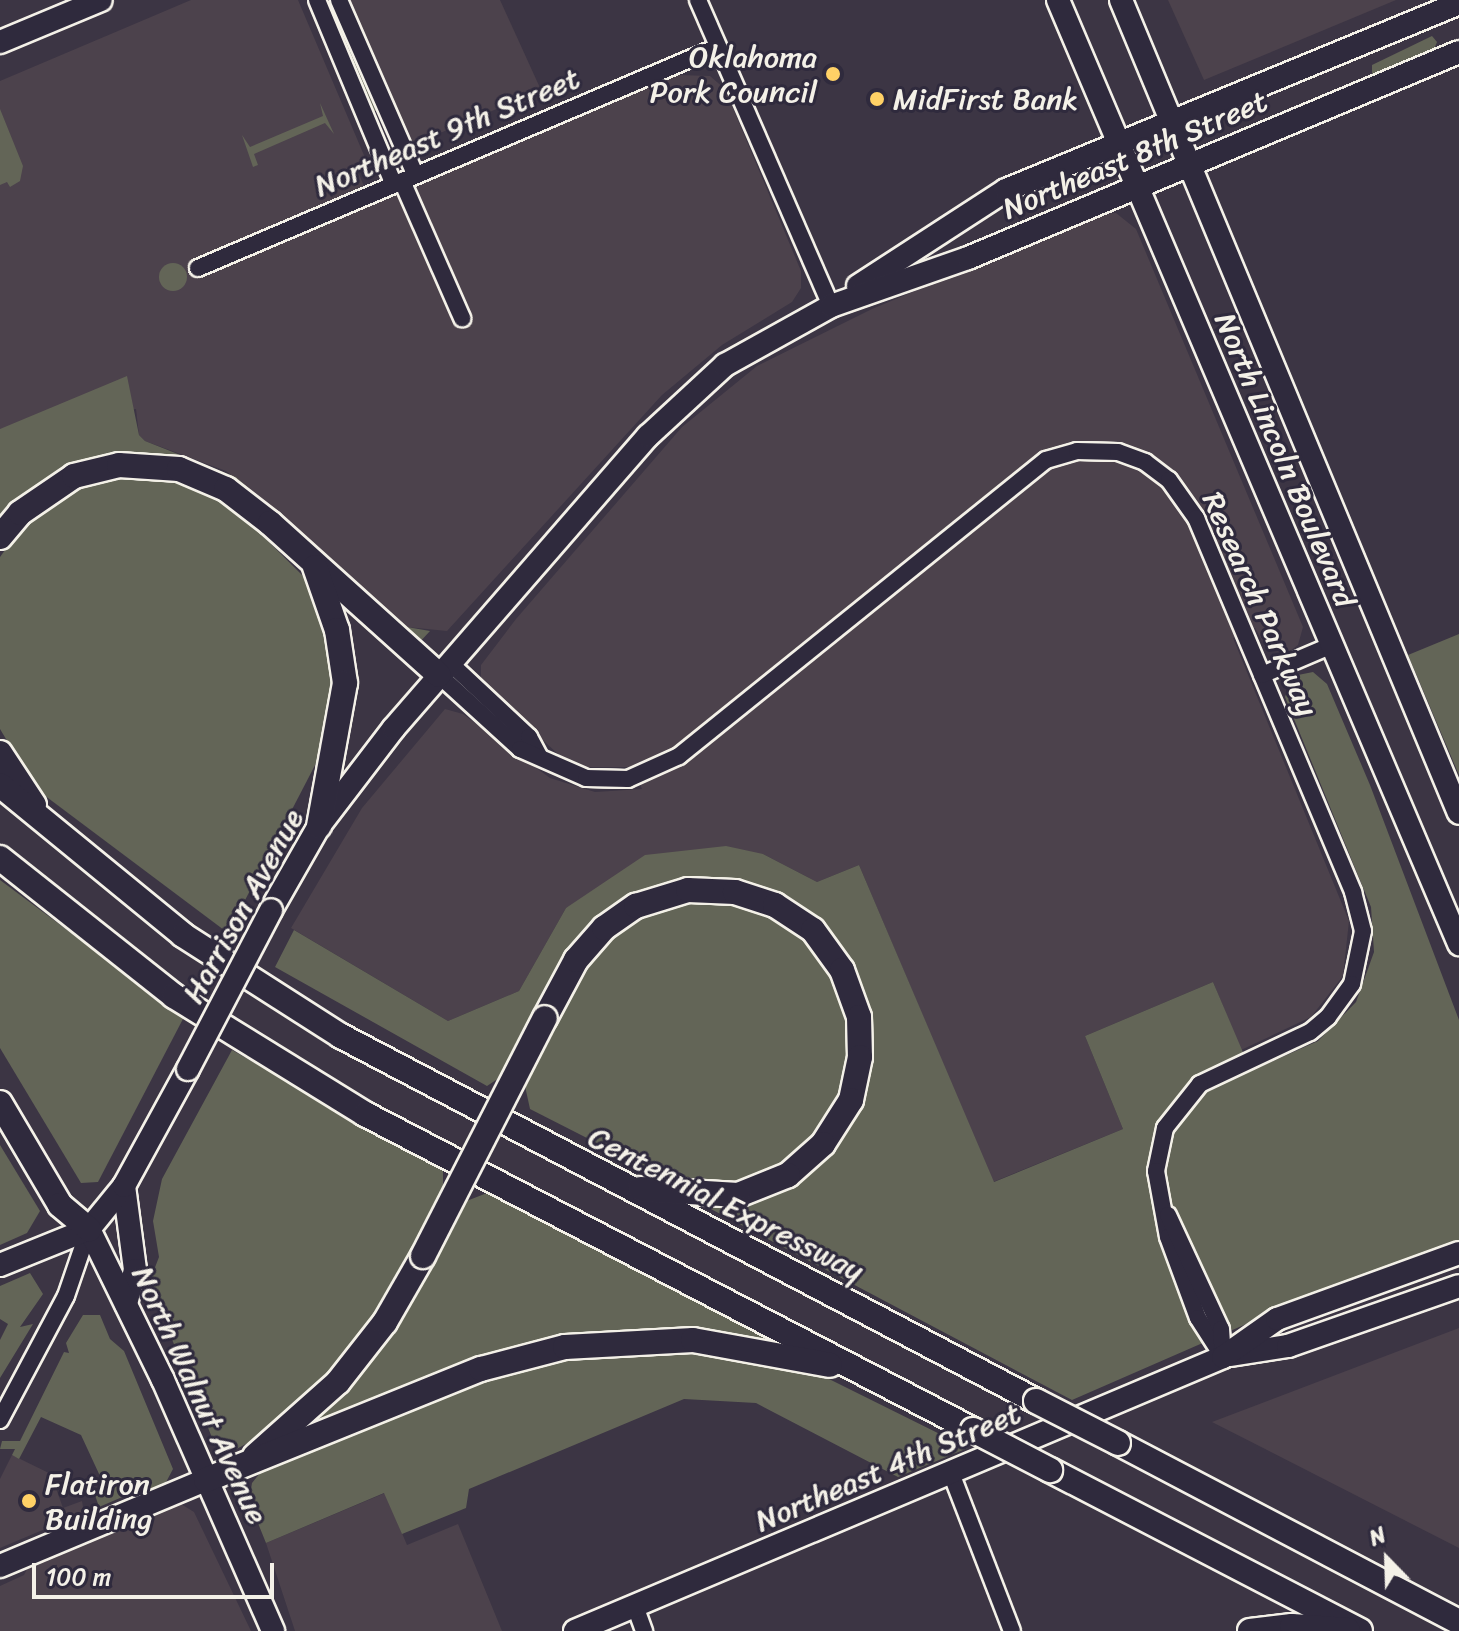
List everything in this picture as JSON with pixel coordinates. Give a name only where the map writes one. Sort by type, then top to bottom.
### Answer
[{"type":"highway","points":[[0,537],[20,513],[59,483],[96,468],[159,465],[226,489],[445,669]]},
{"type":"highway","points":[[312,561],[337,630],[345,683],[319,826]]},
{"type":"highway","points":[[0,753],[48,827]]},
{"type":"highway","name":"Centennial Expressway","points":[[0,785],[136,899],[266,991],[416,1078],[1459,1622]]},
{"type":"highway","points":[[0,858],[174,996],[352,1107],[1359,1631]]},
{"type":"highway","points":[[251,1460],[338,1382],[385,1322],[423,1256],[576,960],[604,928],[636,906],[688,890],[735,892],[775,905],[813,930],[842,970],[859,1017],[857,1079],[840,1122],[807,1160],[788,1175],[738,1195],[623,1187]]},
{"type":"highway","points":[[0,1103],[60,1205],[89,1229]]},
{"type":"highway","points":[[206,1480],[251,1460],[289,1450],[481,1369],[587,1344],[717,1342],[878,1380]]},
{"type":"highway","points":[[1250,1631],[1292,1626],[1359,1631]]},
{"type":"main road","points":[[0,42],[101,0]]},
{"type":"main road","name":"North Lincoln Boulevard","points":[[1058,0],[1121,144],[1135,188],[1459,944]]},
{"type":"main road","name":"North Lincoln Boulevard","points":[[1121,0],[1459,813]]},
{"type":"main road","name":"Northeast 8th Street","points":[[648,436],[725,365],[831,306],[995,196],[1459,3]]},
{"type":"main road","name":"Northeast 8th Street","points":[[831,306],[968,258],[1459,52]]},
{"type":"main road","name":"Harrison Avenue","points":[[89,1229],[124,1186],[319,826],[445,669],[648,436]]},
{"type":"main road","points":[[124,1186],[135,1270],[126,1304]]},
{"type":"main road","points":[[0,1265],[89,1229]]},
{"type":"main road","name":"North Walnut Avenue","points":[[89,1229],[126,1304],[273,1631]]},
{"type":"main road","name":"Northeast 4th Street","points":[[575,1631],[1223,1357],[1277,1319],[1459,1253]]},
{"type":"main road","name":"Northeast 4th Street","points":[[1223,1357],[1288,1346],[1459,1286]]},
{"type":"main road","points":[[0,1566],[206,1480]]},
{"type":"street","points":[[317,0],[404,180]]},
{"type":"street","points":[[339,0],[404,180],[462,318]]},
{"type":"street","points":[[698,0],[831,306]]},
{"type":"street","name":"Northeast 9th Street","points":[[198,268],[718,47]]},
{"type":"street","name":"Research Parkway","points":[[445,669],[520,749],[572,774],[599,780],[628,779],[668,764],[1025,474],[1054,456],[1077,451],[1130,456],[1177,488],[1196,518],[1358,904],[1361,958],[1346,995],[1318,1027],[1211,1077],[1178,1104],[1160,1143],[1159,1200],[1198,1318],[1223,1357]]},
{"type":"street","points":[[1262,675],[1332,645]]},
{"type":"street","name":"Harrison Avenue","points":[[0,1420],[66,1296],[89,1229]]},
{"type":"street","points":[[951,1473],[1012,1631]]},
{"type":"street","points":[[635,1606],[644,1631]]},
{"type":"shaded area","points":[[191,0],[298,0],[369,167],[358,172],[367,193],[378,192],[385,199],[678,75],[710,76],[725,89],[801,271],[801,288],[792,302],[722,345],[662,395],[447,631],[407,627],[226,471],[145,441],[139,435],[136,409],[0,429],[0,81]]},
{"type":"shaded area","points":[[350,0],[500,0],[541,90],[412,145]]},
{"type":"shaded area","points":[[1168,0],[1396,0],[1204,80]]},
{"type":"shaded area","points":[[1116,213],[1136,229],[1303,627],[1298,645],[1286,654],[1266,648],[1255,628],[1233,638],[1349,921],[1343,976],[1311,1017],[1241,1050],[1213,982],[1085,1036],[1123,1129],[993,1182],[859,865],[817,882],[763,854],[566,908],[519,991],[448,1021],[291,928],[362,808],[445,709],[463,714],[550,778],[595,792],[642,789],[632,767],[587,767],[559,755],[481,683],[481,665],[516,619],[682,427],[757,366],[872,309],[1098,214]]},
{"type":"shaded area","points":[[1459,1328],[1459,1548],[1212,1422]]},
{"type":"shaded area","name":"Flatiron Building","points":[[12,1455],[51,1474],[63,1508],[82,1501],[85,1519],[68,1526],[64,1521],[0,1548],[0,1479]]},
{"type":"shaded area","points":[[385,1493],[407,1545],[458,1524],[502,1631],[295,1631],[266,1543]]},
{"type":"shaded area","points":[[181,1504],[194,1512],[251,1631],[0,1631],[0,1586],[24,1575],[29,1565]]},
{"type":"green space","points":[[328,5],[354,45],[379,111],[372,111]]},
{"type":"green space","points":[[1432,36],[1437,42],[1432,54],[1372,76],[1372,65]]},
{"type":"green space","points":[[320,103],[334,134],[325,123],[254,154],[258,165],[253,167],[242,135],[250,147],[323,116]]},
{"type":"green space","points":[[0,109],[23,166],[20,181],[10,187],[7,182],[0,185]]},
{"type":"green space","points":[[173,263],[183,267],[187,277],[183,287],[173,291],[163,287],[159,277],[163,267]]},
{"type":"green space","points":[[127,376],[139,435],[145,441],[236,477],[407,627],[430,631],[418,644],[256,499],[146,455],[0,523],[0,429]]},
{"type":"green space","points":[[107,476],[185,480],[233,506],[307,580],[337,677],[326,744],[228,933],[36,789],[0,729],[0,557],[23,525],[64,491]]},
{"type":"green space","points":[[1459,634],[1459,775],[1408,655]]},
{"type":"green space","points":[[1313,672],[1327,684],[1370,785],[1459,1020],[1459,1243],[1315,1294],[1072,1400],[709,1208],[724,1206],[837,1141],[866,1009],[785,902],[639,894],[505,1074],[487,1086],[275,967],[294,930],[448,1021],[519,991],[566,908],[645,855],[726,846],[763,854],[817,882],[859,865],[994,1182],[1123,1129],[1085,1036],[1213,982],[1251,1071],[1318,1041],[1356,1002],[1374,952],[1371,907],[1285,697],[1293,676]]},
{"type":"green space","points":[[0,880],[184,1017],[98,1182],[81,1183],[0,1048]]},
{"type":"green space","points":[[706,897],[770,912],[814,944],[840,981],[853,1041],[844,1094],[807,1151],[747,1185],[687,1189],[530,1109],[525,1086],[577,973],[626,920]]},
{"type":"green space","points":[[232,1050],[443,1170],[443,1193],[357,1348],[272,1430],[231,1452],[213,1440],[149,1283],[159,1257],[153,1221],[162,1179]]},
{"type":"green space","points":[[0,1145],[40,1211],[27,1233],[0,1245]]},
{"type":"green space","points":[[487,1193],[774,1342],[773,1346],[622,1333],[300,1436],[297,1430],[464,1202]]},
{"type":"green space","points":[[30,1273],[43,1294],[20,1327],[33,1324],[0,1378],[0,1340],[8,1324],[0,1319],[0,1286]]},
{"type":"green space","points":[[83,1315],[100,1315],[110,1339],[124,1351],[173,1469],[164,1486],[151,1492],[148,1486],[99,1507],[95,1495],[106,1489],[81,1435],[41,1417],[19,1459],[12,1455],[15,1449],[0,1449],[2,1441],[20,1441],[64,1352],[69,1353],[66,1343]]},
{"type":"green space","points":[[677,1346],[827,1378],[968,1448],[898,1477],[756,1403],[684,1399],[469,1489],[466,1508],[402,1534],[384,1493],[266,1543],[249,1501],[252,1483],[264,1468],[471,1381],[539,1360]]},
{"type":"place","name":"Oklahoma Pork Council","points":[[833,74]]},
{"type":"place","name":"MidFirst Bank","points":[[877,99]]},
{"type":"place","name":"Flatiron Building","points":[[29,1501]]}]
